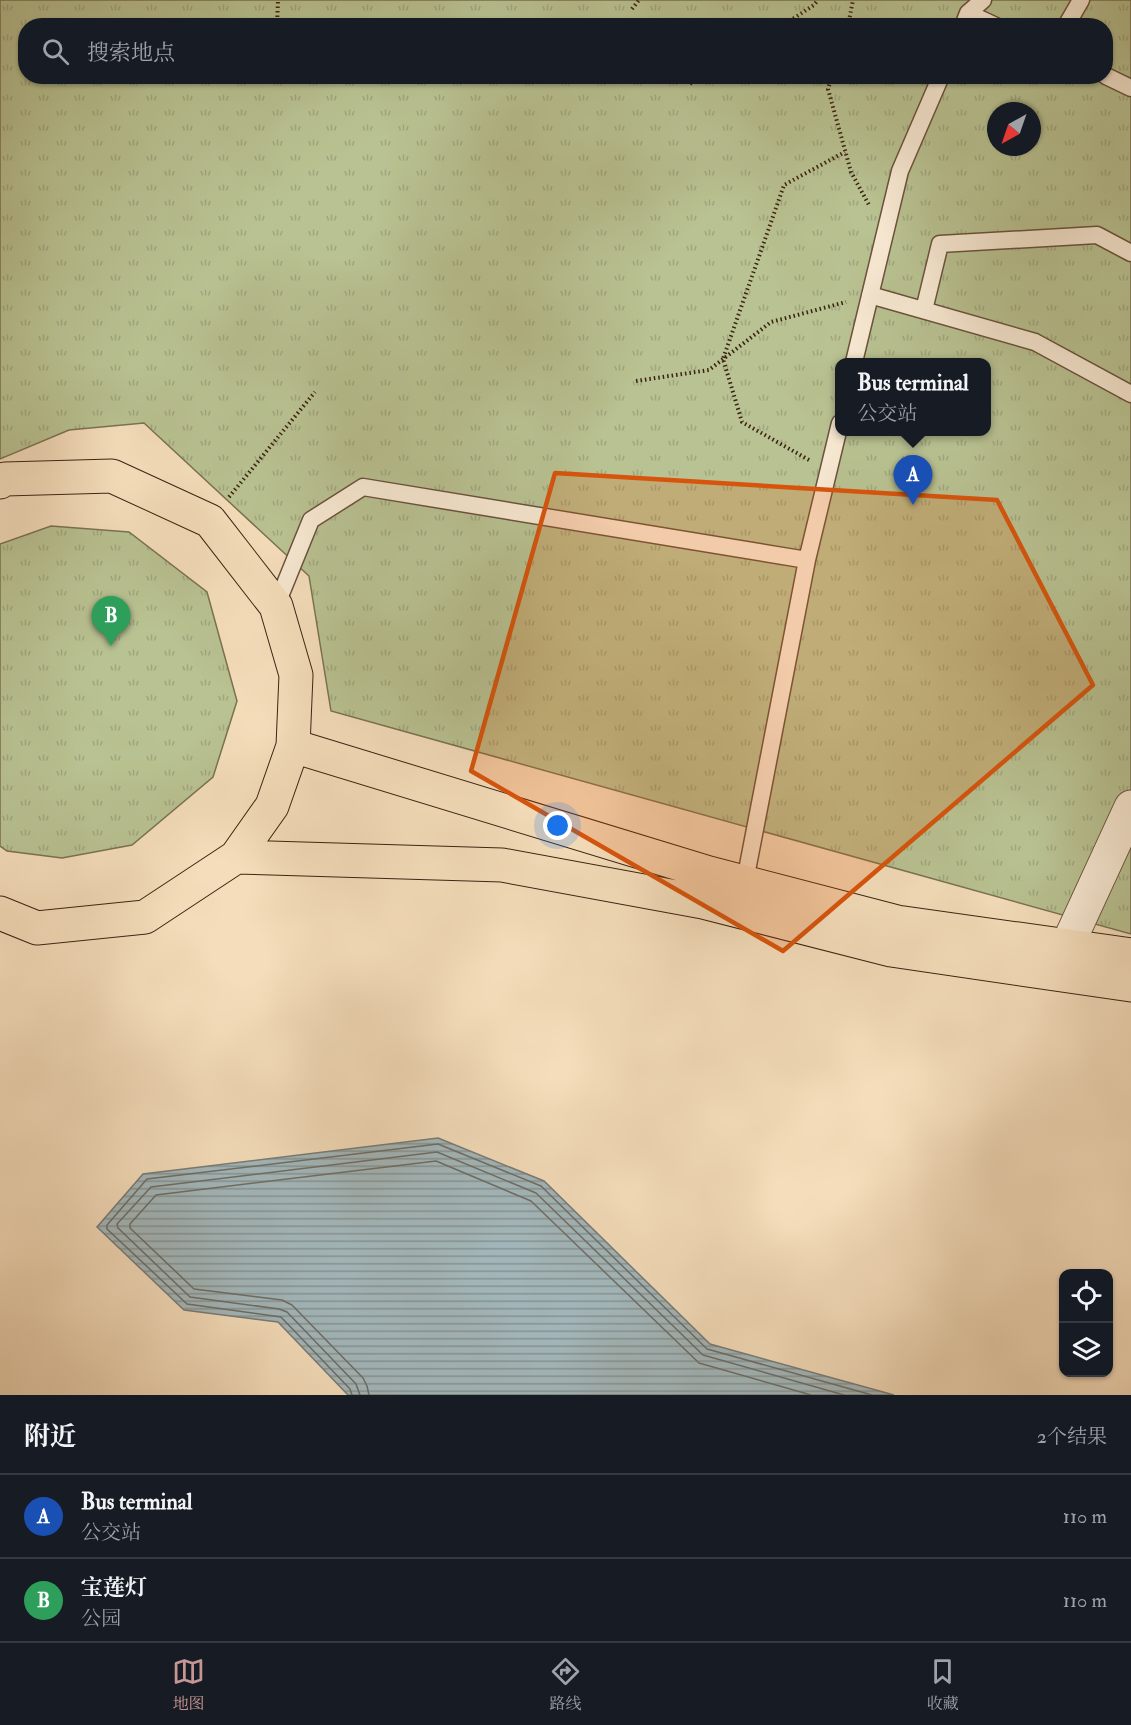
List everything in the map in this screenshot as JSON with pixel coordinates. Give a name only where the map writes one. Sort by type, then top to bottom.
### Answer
[{"type":"highway","points":[[0,482],[5,479],[112,476],[210,521],[276,606],[296,675],[293,746],[272,806],[236,857],[145,916],[38,928],[0,913]]},
{"type":"highway","points":[[293,746],[742,896],[891,950],[1131,985]]},
{"type":"highway","points":[[236,857],[502,865],[704,902],[742,896],[897,922],[1131,955]]},
{"type":"street","points":[[1067,946],[1131,807]]},
{"type":"lane","points":[[966,18],[983,0]]},
{"type":"lane","points":[[1071,18],[1081,0]]},
{"type":"lane","points":[[1113,79],[1131,88]]},
{"type":"lane","points":[[855,358],[900,171],[938,84]]},
{"type":"lane","points":[[924,310],[940,244],[1097,235],[1131,253]]},
{"type":"lane","points":[[870,295],[1035,342],[1131,394]]},
{"type":"lane","points":[[742,896],[807,560],[837,436]]},
{"type":"lane","points":[[276,606],[311,520],[363,487],[807,560]]},
{"type":"path","points":[[277,18],[278,0]]},
{"type":"path","points":[[632,9],[639,0]]},
{"type":"path","points":[[794,18],[818,0]]},
{"type":"path","points":[[850,18],[853,0]]},
{"type":"path","points":[[829,84],[828,88],[851,172],[885,234]]},
{"type":"path","points":[[828,470],[742,422],[723,359],[784,185],[845,152]]},
{"type":"path","points":[[636,381],[709,370],[771,322],[870,295]]},
{"type":"path","points":[[210,521],[315,392]]},
{"type":"highlighted area","points":[[555,473],[997,500],[1093,685],[783,951],[471,771]]},
{"type":"green space","points":[[0,0],[1131,0],[1131,934],[331,711],[309,576],[144,423],[69,430],[0,459]]},
{"type":"green space","points":[[51,526],[129,532],[207,592],[237,701],[213,777],[132,845],[62,858],[7,851],[0,846],[0,544]]},
{"type":"water","points":[[438,1138],[544,1181],[710,1344],[894,1395],[348,1395],[278,1322],[184,1310],[97,1227],[143,1174]]},
{"type":"place","name":"Bus terminal","points":[[913,505]]},
{"type":"place","name":"宝莲灯","points":[[111,646]]}]
